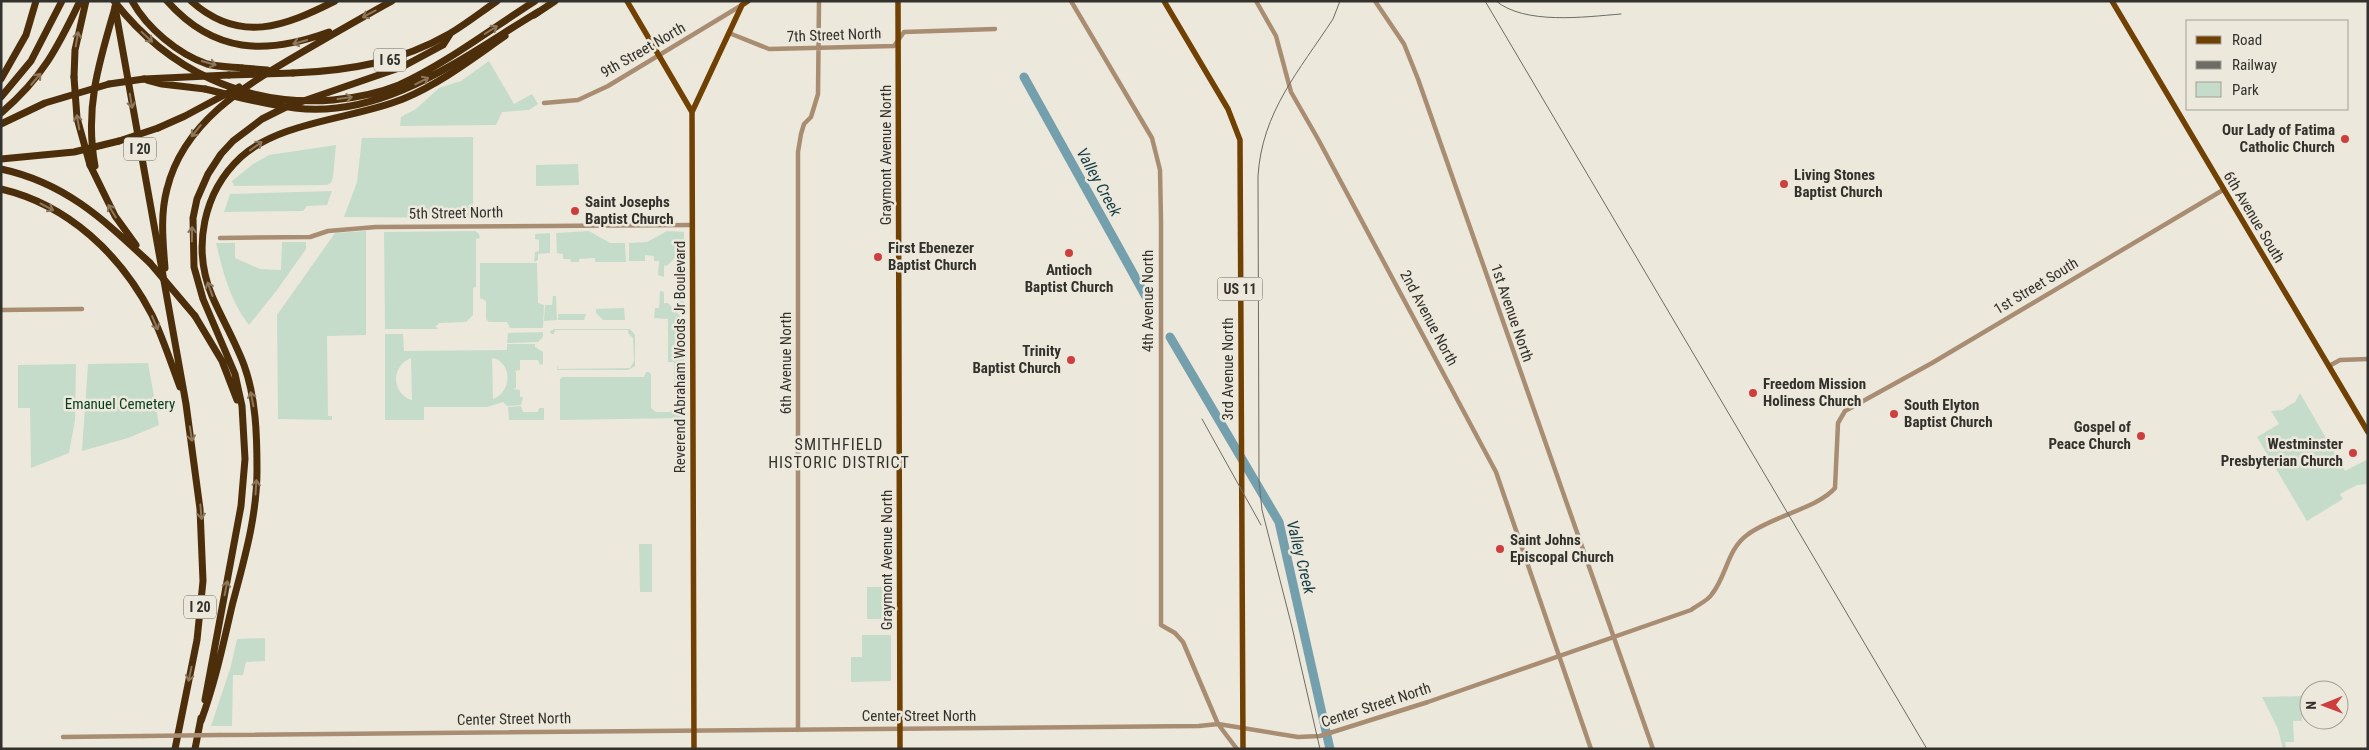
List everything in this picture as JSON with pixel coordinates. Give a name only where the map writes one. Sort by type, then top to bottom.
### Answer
[{"type":"highway","points":[[1,79],[26,35],[36,1]]},
{"type":"highway","points":[[1,97],[31,61],[62,1]]},
{"type":"highway","points":[[1,113],[24,92],[46,66],[64,36],[80,1]]},
{"type":"highway","name":"I 20","points":[[86,1],[75,50],[74,77],[77,118],[90,166],[115,216],[150,263],[195,316],[222,361],[243,417],[244,473],[241,506],[195,749]]},
{"type":"highway","points":[[115,1],[129,21],[150,40],[182,64],[201,75],[222,85],[263,97],[311,101],[349,98],[397,86],[426,71],[535,1]]},
{"type":"highway","points":[[100,188],[94,158],[92,100],[95,75],[115,1]]},
{"type":"highway","name":"I 20","points":[[115,1],[158,254],[168,296],[186,404],[195,464],[202,538],[203,581],[197,640],[175,749]]},
{"type":"highway","points":[[132,1],[157,32],[179,50],[207,64],[293,73]]},
{"type":"highway","points":[[167,1],[197,28],[223,40],[249,46],[290,45],[346,26]]},
{"type":"highway","points":[[191,1],[216,18],[238,26],[287,24],[336,1]]},
{"type":"highway","points":[[1,159],[74,152],[119,141],[158,128],[260,77],[392,1]]},
{"type":"highway","name":"I 65","points":[[1,124],[45,103],[109,84],[166,76],[293,73],[356,69],[402,57],[450,34],[497,1]]},
{"type":"highway","points":[[144,79],[162,84],[205,89],[295,108],[325,109],[354,106],[382,98],[427,79],[555,1]]},
{"type":"highway","points":[[201,722],[218,670],[249,545],[255,514],[257,447],[254,410],[244,364],[212,296],[204,273],[202,258],[204,228],[213,193],[240,158],[264,139],[378,108],[403,99],[448,77],[538,12]]},
{"type":"highway","points":[[243,417],[238,384],[225,347],[197,284],[194,267],[192,236],[197,199],[208,174],[221,154],[249,128],[274,112],[402,67],[443,45],[450,34]]},
{"type":"highway","points":[[168,296],[162,220],[167,188],[172,172],[187,144],[205,121],[260,77]]},
{"type":"highway","points":[[1,169],[36,179],[63,192],[102,217],[150,263]]},
{"type":"highway","points":[[1,189],[33,199],[67,217],[98,241],[114,257],[133,282],[152,316],[186,404]]},
{"type":"main road","points":[[627,1],[692,112]]},
{"type":"main road","name":"9th Street North","points":[[742,5],[748,1]]},
{"type":"main road","name":"Graymont Avenue North","points":[[898,1],[900,749]]},
{"type":"main road","name":"3rd Avenue North","points":[[1164,1],[1228,109],[1240,140],[1242,727]]},
{"type":"main road","name":"6th Avenue South","points":[[2112,1],[2368,432]]},
{"type":"main road","points":[[692,112],[742,5]]},
{"type":"main road","name":"Reverend Abraham Woods Jr Boulevard","points":[[692,112],[694,749]]},
{"type":"main road","name":"US 11","points":[[1242,727],[1243,749]]},
{"type":"street","name":"6th Avenue North","points":[[798,730],[798,152],[800,134],[804,124],[811,117],[818,94],[819,1]]},
{"type":"street","name":"4th Avenue North","points":[[1071,1],[1152,138],[1158,154],[1161,221],[1161,625],[1175,633],[1188,649],[1218,724]]},
{"type":"street","name":"2nd Avenue North","points":[[1256,1],[1276,36],[1290,92],[1327,156],[1496,472],[1558,657],[1592,749]]},
{"type":"street","name":"1st Avenue North","points":[[1375,1],[1404,44],[1418,79],[1653,749]]},
{"type":"street","name":"9th Street North","points":[[544,103],[578,100],[608,86],[742,5]]},
{"type":"street","name":"7th Street North","points":[[729,33],[765,49],[894,46],[904,32],[995,29]]},
{"type":"street","name":"1st Street South","points":[[1835,488],[1838,423],[1845,411],[2223,190]]},
{"type":"street","name":"5th Street North","points":[[220,238],[310,237],[328,231],[384,227],[692,225]]},
{"type":"street","points":[[1,310],[82,309]]},
{"type":"street","points":[[2330,366],[2340,360],[2368,359]]},
{"type":"street","name":"Center Street North","points":[[63,736],[1199,726],[1218,724],[1298,737],[1320,736],[1558,657],[1691,610],[1712,595],[1726,562],[1737,544],[1747,534],[1824,498],[1835,488]]},
{"type":"street","points":[[1218,724],[1237,749]]},
{"type":"green space","points":[[489,61],[514,104],[532,94],[538,104],[529,110],[502,112],[496,125],[400,126],[401,117],[416,109],[439,88],[461,81]]},
{"type":"green space","points":[[473,137],[473,218],[344,217],[357,182],[362,138]]},
{"type":"green space","points":[[336,145],[333,177],[331,183],[327,185],[234,186],[232,181],[253,164],[269,155]]},
{"type":"green space","points":[[578,164],[579,185],[536,186],[536,165]]},
{"type":"green space","points":[[332,191],[327,205],[307,206],[303,211],[224,212],[230,194]]},
{"type":"green space","points":[[366,231],[366,335],[327,336],[328,416],[332,416],[332,420],[278,419],[277,315],[335,233]]},
{"type":"green space","points":[[475,231],[479,234],[480,238],[476,239],[476,287],[473,288],[473,315],[466,322],[439,323],[435,326],[438,329],[385,329],[384,232]]},
{"type":"green space","points":[[589,231],[610,243],[625,243],[626,262],[595,262],[595,258],[579,259],[579,262],[571,262],[570,259],[563,259],[563,254],[557,253],[556,233]]},
{"type":"green space","points":[[667,231],[684,232],[684,248],[668,265],[664,266],[664,277],[658,275],[659,261],[654,261],[654,256],[645,255],[645,261],[629,261],[629,243],[647,242]]},
{"type":"green space","points":[[550,233],[550,253],[538,254],[538,260],[534,262],[535,252],[539,251],[539,240],[535,239],[535,234]]},
{"type":"green space","points":[[282,242],[306,242],[306,249],[249,325],[232,296],[216,243],[235,243],[235,258],[260,269],[281,270]]},
{"type":"green space","points":[[684,259],[684,310],[675,300],[675,287],[678,285],[675,282],[675,269]]},
{"type":"green space","points":[[480,263],[537,263],[538,303],[544,305],[543,328],[510,328],[507,322],[489,322],[486,319],[486,301],[480,298]]},
{"type":"green space","points":[[660,291],[664,292],[664,303],[668,303],[684,320],[684,418],[560,420],[560,379],[562,377],[644,377],[646,372],[649,372],[651,374],[651,408],[656,412],[670,412],[675,407],[674,362],[668,362],[668,319],[654,318],[655,308],[659,308]]},
{"type":"green space","points":[[553,296],[556,296],[557,320],[544,321],[545,305],[552,305]]},
{"type":"green space","points":[[624,308],[625,320],[603,320],[596,313],[596,309]]},
{"type":"green space","points":[[558,314],[586,314],[584,320],[558,320]]},
{"type":"green space","points":[[554,329],[630,329],[635,335],[635,366],[628,370],[557,370],[557,365],[558,369],[630,368],[634,361],[633,338],[628,333],[628,330],[555,330],[554,334],[551,334],[550,331]]},
{"type":"green space","points":[[543,332],[543,337],[538,342],[507,343],[508,333]]},
{"type":"green space","points":[[385,334],[403,334],[404,351],[507,350],[507,344],[535,344],[535,347],[543,352],[543,364],[540,365],[538,360],[520,360],[520,370],[514,371],[516,372],[516,388],[513,389],[520,390],[520,397],[523,397],[521,405],[507,406],[503,402],[487,407],[424,407],[424,420],[385,420]],"holes":[[[411,358],[412,400],[404,396],[400,391],[396,379],[400,367]],[[492,358],[504,365],[508,377],[504,390],[493,399]]]},
{"type":"green space","name":"Emanuel Cemetery","points":[[148,363],[159,425],[128,438],[82,451],[88,364]]},
{"type":"green space","points":[[76,364],[75,420],[69,453],[31,468],[30,408],[18,408],[18,365]]},
{"type":"green space","points":[[2300,393],[2345,471],[2368,459],[2368,484],[2357,485],[2340,494],[2343,499],[2307,521],[2257,437],[2279,424],[2271,411],[2282,410],[2295,402]]},
{"type":"green space","points":[[521,406],[523,412],[538,412],[539,408],[544,408],[544,420],[509,420],[508,407]]},
{"type":"green space","points":[[639,544],[652,544],[652,592],[640,592]]},
{"type":"green space","points":[[867,587],[891,587],[891,619],[867,619]]},
{"type":"green space","points":[[862,635],[891,635],[891,681],[851,682],[851,657],[862,657]]},
{"type":"green space","points":[[265,638],[265,661],[246,662],[243,675],[233,675],[232,726],[211,726],[231,666],[237,639]]},
{"type":"green space","points":[[2299,696],[2299,721],[2293,721],[2294,742],[2285,742],[2286,749],[2283,749],[2278,729],[2262,697]]},
{"type":"waterway","name":"Valley Creek","points":[[1024,77],[1149,302]]},
{"type":"waterway","name":"Valley Creek","points":[[1170,337],[1279,522],[1330,749]]},
{"type":"railway","points":[[1320,749],[1292,627],[1262,510],[1259,481],[1258,176],[1261,153],[1275,112],[1295,75],[1333,19],[1340,1]]},
{"type":"railway","points":[[1485,1],[1927,749]]},
{"type":"railway","points":[[1496,1],[1508,9],[1523,14],[1556,18],[1621,14]]},
{"type":"railway","points":[[1202,419],[1261,525]]},
{"type":"place","name":"Our Lady of Fatima Catholic Church","points":[[2345,139]]},
{"type":"place","name":"Living Stones Baptist Church","points":[[1784,184]]},
{"type":"place","name":"Saint Josephs Baptist Church","points":[[575,211]]},
{"type":"place","name":"Antioch Baptist Church","points":[[1069,253]]},
{"type":"place","name":"First Ebenezer Baptist Church","points":[[878,257]]},
{"type":"place","name":"Trinity Baptist Church","points":[[1071,360]]},
{"type":"place","name":"Freedom Mission Holiness Church","points":[[1753,393]]},
{"type":"place","name":"South Elyton Baptist Church","points":[[1894,414]]},
{"type":"place","name":"Gospel of Peace Church","points":[[2141,436]]},
{"type":"place","name":"Westminster Presbyterian Church","points":[[2353,453]]},
{"type":"place","name":"Saint Johns Episcopal Church","points":[[1500,549]]},
{"type":"district","name":"SMITHFIELD HISTORIC DISTRICT","points":[[839,453]]}]
